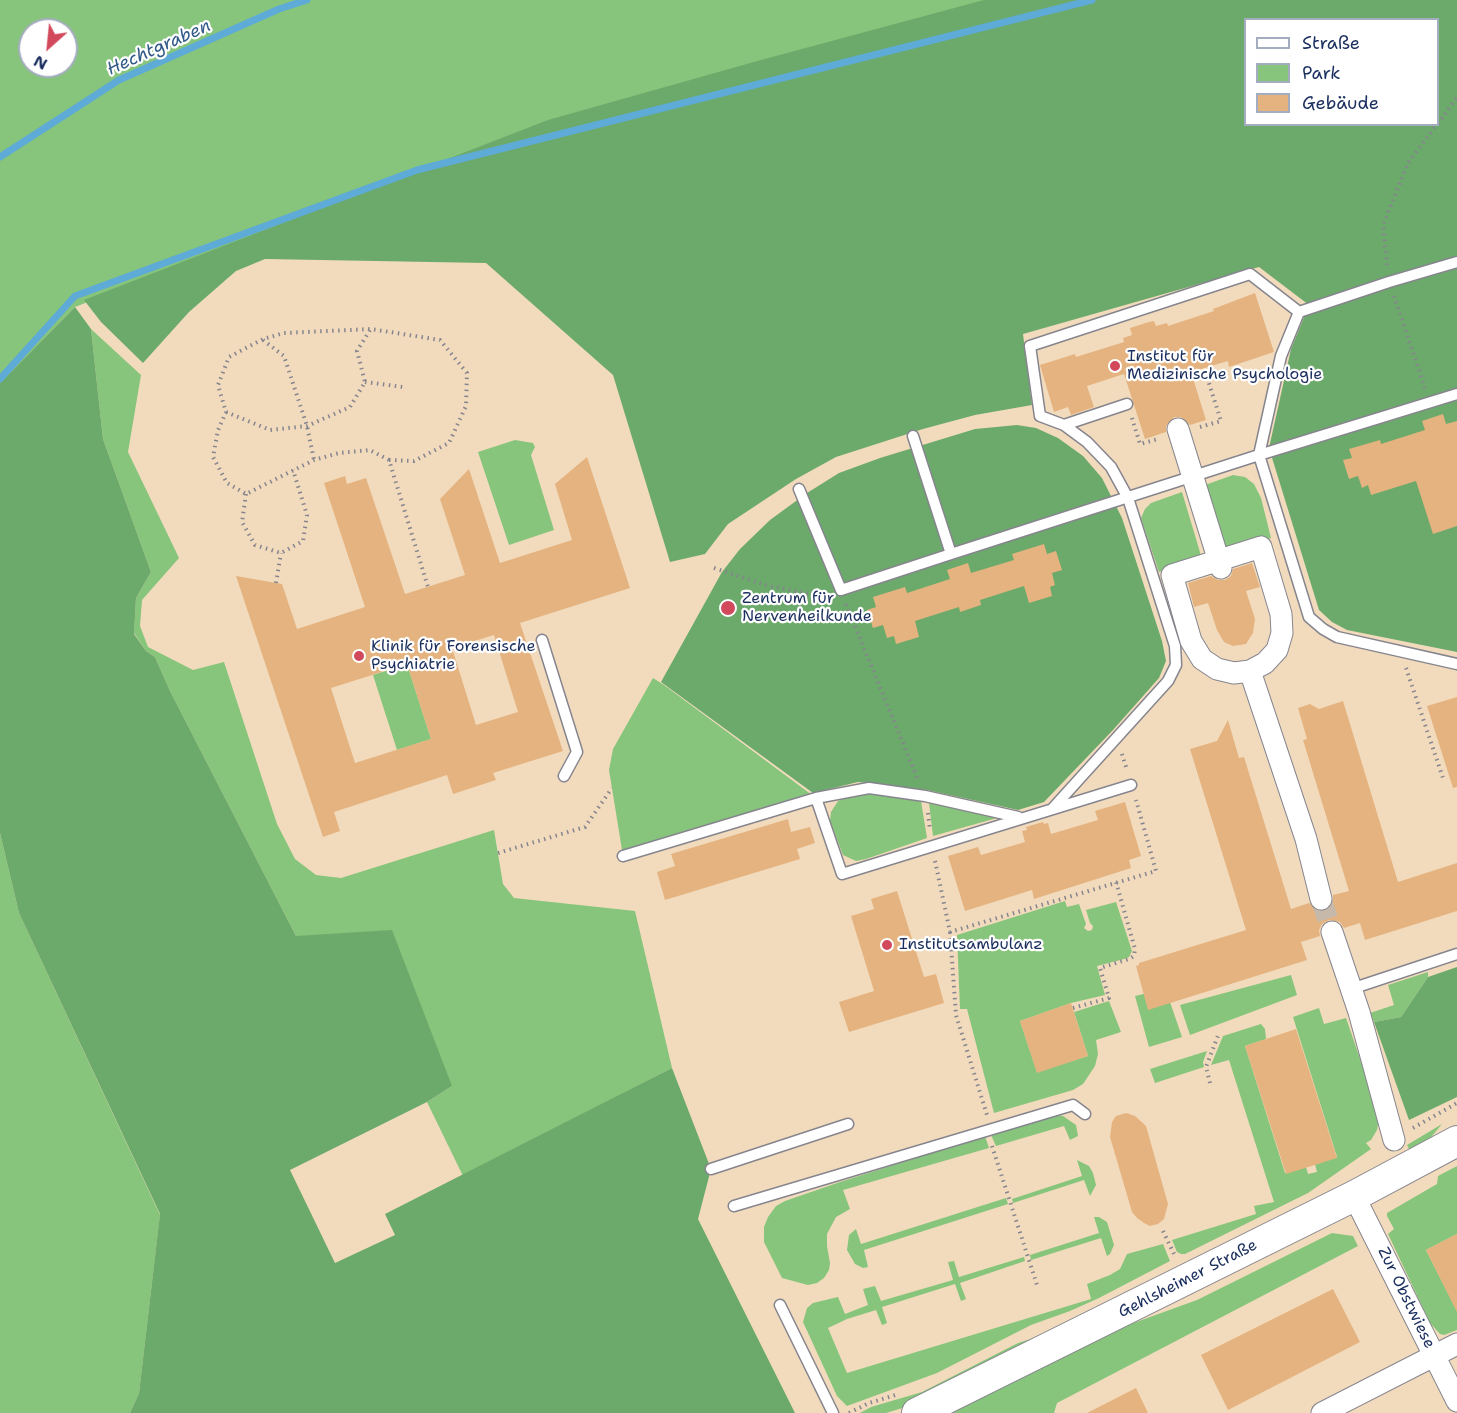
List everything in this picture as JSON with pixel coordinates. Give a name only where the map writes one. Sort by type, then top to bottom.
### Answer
[{"type":"street","points":[[1178,429],[1220,564]]},
{"type":"street","points":[[1261,547],[1281,614],[1282,633],[1277,650],[1265,663],[1250,671],[1234,673],[1216,669],[1202,659],[1191,641],[1172,575],[1220,564],[1261,547]]},
{"type":"street","points":[[1250,671],[1306,839],[1321,899]]},
{"type":"street","points":[[1332,932],[1352,989],[1394,1140]]},
{"type":"street","name":"Gehlsheimer Straße","points":[[916,1413],[1354,1196],[1457,1141]]},
{"type":"street","name":"Zur Obstwiese","points":[[1354,1196],[1457,1401]]},
{"type":"street","points":[[1322,1413],[1457,1344]]},
{"type":"lane","points":[[1457,262],[1299,312],[1281,356],[1259,455],[1309,617],[1337,637],[1457,664]]},
{"type":"lane","points":[[1053,808],[1168,681],[1176,665],[1173,638],[1128,498],[1111,467],[1088,442],[1064,425],[1040,417],[1030,346],[1250,274],[1299,312]]},
{"type":"lane","points":[[799,489],[841,590],[1259,455],[1457,394]]},
{"type":"lane","points":[[1064,425],[1127,404]]},
{"type":"lane","points":[[913,436],[951,554]]},
{"type":"lane","points":[[542,640],[577,752],[564,776]]},
{"type":"lane","points":[[816,798],[842,874],[1131,785]]},
{"type":"lane","points":[[623,856],[816,798],[869,788],[925,796],[1021,818]]},
{"type":"lane","points":[[1352,989],[1457,954]]},
{"type":"lane","points":[[734,1206],[1072,1105],[1085,1114]]},
{"type":"lane","points":[[711,1169],[848,1124]]},
{"type":"lane","points":[[780,1305],[833,1413]]},
{"type":"path","points":[[1439,121],[1457,98]]},
{"type":"path","points":[[226,412],[270,430],[307,426],[350,407],[365,382],[357,351],[371,329]]},
{"type":"path","points":[[371,329],[440,340],[467,373],[466,406],[449,443],[414,461],[389,460],[370,450],[339,453],[314,460],[246,494],[226,483],[213,457],[218,430],[226,412],[218,385],[229,357],[263,339],[284,333],[371,329]]},
{"type":"path","points":[[263,339],[284,356],[307,426],[314,460]]},
{"type":"path","points":[[365,382],[403,387]]},
{"type":"path","points":[[389,460],[428,587]]},
{"type":"path","points":[[246,494],[242,522],[255,545],[281,553],[303,541],[307,515],[293,470]]},
{"type":"path","points":[[276,583],[281,553]]},
{"type":"path","points":[[714,568],[770,586],[816,595],[841,590],[925,796],[932,846],[950,932],[956,1015],[1038,1288]]},
{"type":"path","points":[[1400,650],[1444,781]]},
{"type":"path","points":[[950,932],[1156,871],[1117,739]]},
{"type":"path","points":[[498,853],[585,827],[612,788]]},
{"type":"path","points":[[1072,1008],[1109,998],[1100,968],[1134,956],[1136,949],[1116,882]]},
{"type":"path","points":[[1210,1083],[1206,1067],[1219,1033]]},
{"type":"path","points":[[1163,1231],[1179,1265]]},
{"type":"green space","points":[[0,0],[1000,0],[539,127],[75,307],[0,383]]},
{"type":"green space","points":[[984,0],[1457,0],[1457,652],[1347,630],[1332,622],[1319,610],[1269,448],[1291,349],[1309,305],[1259,267],[1023,334],[1032,405],[975,415],[836,457],[796,479],[728,524],[705,554],[670,562],[613,375],[486,263],[265,259],[236,271],[189,312],[143,363],[101,322],[84,300],[548,120]]},
{"type":"green space","points":[[75,307],[91,329],[103,439],[151,572],[136,598],[134,634],[146,651],[155,657],[170,691],[296,936],[392,930],[452,1086],[427,1102],[290,1170],[335,1263],[395,1235],[385,1214],[672,1068],[711,1169],[698,1219],[795,1413],[130,1413],[139,1393],[160,1214],[19,913],[0,833],[0,383]]},
{"type":"green space","points":[[91,329],[141,375],[128,452],[179,558],[142,600],[140,626],[148,647],[193,670],[224,662],[277,824],[295,859],[316,875],[341,878],[494,830],[503,884],[514,898],[635,911],[672,1068],[463,1176],[427,1102],[452,1086],[296,936],[170,691],[155,657],[146,651],[134,633],[136,598],[151,572],[103,439]]},
{"type":"green space","points":[[1017,425],[1036,428],[1058,438],[1083,456],[1102,478],[1122,518],[1162,641],[1166,661],[1159,678],[1044,802],[1018,810],[927,790],[858,782],[813,793],[661,682],[722,572],[740,549],[770,520],[807,493],[839,473],[880,458],[975,429]]},
{"type":"green space","points":[[515,440],[533,443],[535,447],[531,455],[554,530],[509,545],[478,452]]},
{"type":"green space","points":[[1233,475],[1245,477],[1254,484],[1261,498],[1271,538],[1227,552],[1205,485]]},
{"type":"green space","points":[[1182,492],[1202,559],[1159,572],[1141,518],[1151,503]]},
{"type":"green space","points":[[407,664],[431,739],[397,750],[373,675]]},
{"type":"green space","points":[[653,678],[816,798],[623,856],[609,770],[613,749]]},
{"type":"green space","points":[[866,791],[921,801],[927,838],[866,859],[856,861],[843,855],[830,821],[831,812],[838,801]]},
{"type":"green space","points":[[929,803],[997,818],[933,836]]},
{"type":"green space","points":[[0,833],[19,913],[160,1215],[139,1393],[130,1413],[0,1413]]},
{"type":"green space","points":[[1065,901],[1067,907],[1079,904],[1086,924],[1084,928],[1088,931],[1092,930],[1093,926],[1086,910],[1116,902],[1132,951],[1129,957],[1097,966],[1105,995],[1071,1003],[1020,1021],[1037,1072],[1088,1056],[1074,1012],[1109,1001],[1121,1032],[1096,1040],[1098,1054],[1095,1066],[1083,1084],[1073,1090],[994,1113],[967,1009],[960,1009],[957,935]]},
{"type":"green space","points":[[1457,967],[1457,1097],[1409,1120],[1374,1022],[1401,1017],[1428,977]]},
{"type":"green space","points":[[1428,972],[1428,977],[1401,1017],[1374,1022],[1370,1013],[1394,1005],[1388,985]]},
{"type":"green space","points":[[1291,975],[1297,995],[1190,1035],[1180,1005]]},
{"type":"green space","points":[[1148,993],[1170,1002],[1182,1037],[1149,1047],[1135,996]]},
{"type":"green space","points":[[1319,1008],[1324,1024],[1346,1018],[1377,1108],[1379,1119],[1377,1130],[1371,1140],[1366,1143],[1371,1149],[1308,1193],[1185,1254],[1177,1252],[1172,1240],[1256,1214],[1254,1206],[1274,1202],[1229,1060],[1211,1065],[1223,1036],[1261,1024],[1265,1029],[1266,1039],[1245,1046],[1285,1173],[1306,1167],[1308,1174],[1317,1172],[1315,1164],[1337,1157],[1293,1017]]},
{"type":"green space","points":[[1207,1051],[1203,1062],[1204,1067],[1155,1083],[1150,1069]]},
{"type":"green space","points":[[1057,1115],[1063,1116],[1076,1125],[1078,1136],[1070,1140],[1064,1126],[996,1146],[991,1135]]},
{"type":"green space","points":[[1442,1124],[1423,1147],[1411,1153],[1407,1145]]},
{"type":"green space","points":[[985,1136],[989,1148],[843,1190],[850,1209],[836,1217],[827,1234],[830,1263],[824,1278],[808,1285],[782,1278],[764,1242],[764,1227],[776,1206],[840,1182]]},
{"type":"green space","points":[[1077,1160],[1089,1166],[1093,1173],[1096,1185],[1090,1196],[1084,1180],[1013,1203],[1012,1199],[1082,1176]]},
{"type":"green space","points":[[1457,1166],[1457,1234],[1426,1250],[1457,1311],[1457,1330],[1444,1335],[1440,1334],[1430,1323],[1388,1234],[1394,1229],[1387,1213],[1437,1184],[1438,1176]]},
{"type":"green space","points":[[1006,1198],[1008,1204],[864,1250],[868,1267],[863,1268],[855,1264],[847,1250],[849,1235],[856,1229],[861,1244]]},
{"type":"green space","points":[[1094,1217],[1107,1222],[1114,1245],[1110,1254],[1107,1256],[1101,1238],[1031,1260],[1030,1255],[1099,1233]]},
{"type":"green space","points":[[1332,1233],[1353,1236],[1358,1246],[1057,1403],[1054,1413],[945,1413],[1128,1325],[1197,1300]]},
{"type":"green space","points":[[1163,1244],[1170,1261],[1099,1298],[1031,1325],[937,1373],[847,1406],[837,1396],[803,1322],[807,1308],[813,1303],[838,1297],[845,1314],[868,1305],[863,1289],[875,1286],[881,1301],[953,1280],[948,1262],[954,1261],[959,1277],[1024,1257],[1025,1261],[960,1283],[966,1299],[961,1301],[955,1284],[882,1307],[887,1323],[882,1325],[876,1310],[828,1328],[847,1373],[1091,1299],[1087,1284],[1120,1269],[1127,1254]]},
{"type":"green space","points":[[1056,1331],[909,1406],[886,1413],[860,1413],[871,1407],[922,1392],[1018,1343]]},
{"type":"building","name":"Institut für Medizinische Psychologie","points":[[1255,293],[1274,352],[1229,367],[1228,361],[1191,372],[1206,420],[1190,425],[1181,417],[1174,417],[1166,426],[1166,432],[1145,439],[1124,374],[1087,386],[1094,407],[1071,415],[1068,407],[1054,412],[1040,365],[1124,342],[1123,338],[1132,335],[1130,328],[1154,321],[1156,326],[1167,323],[1168,326],[1214,311],[1213,309]]},
{"type":"building","points":[[1443,414],[1446,424],[1457,421],[1457,526],[1433,534],[1416,481],[1371,495],[1368,485],[1362,488],[1358,476],[1349,479],[1343,460],[1352,458],[1349,449],[1380,440],[1381,444],[1425,430],[1422,421]]},
{"type":"building","name":"Klinik für Forensische Psychiatrie","points":[[587,457],[630,588],[520,623],[563,751],[493,773],[496,780],[453,794],[447,775],[334,812],[340,831],[323,837],[236,576],[282,584],[297,629],[365,607],[324,483],[345,476],[347,484],[366,478],[405,594],[465,575],[440,499],[469,469],[500,563],[572,540],[555,484]],"holes":[[[494,635],[518,712],[476,725],[452,648]],[[407,664],[431,739],[355,763],[331,688]]]},
{"type":"building","points":[[1044,544],[1047,554],[1056,551],[1062,570],[1052,573],[1055,585],[1050,587],[1052,596],[1029,603],[1024,586],[980,600],[981,605],[960,612],[959,607],[915,621],[919,637],[896,644],[894,636],[887,638],[883,625],[873,628],[867,610],[876,607],[873,597],[905,587],[907,593],[950,579],[947,570],[968,563],[971,573],[1014,560],[1012,554]]},
{"type":"building","points":[[1252,563],[1260,587],[1246,591],[1255,619],[1253,633],[1246,644],[1233,646],[1224,642],[1217,630],[1208,603],[1194,607],[1188,583],[1211,576],[1218,580],[1225,580],[1231,576],[1233,569]]},
{"type":"building","points":[[1457,697],[1457,787],[1453,788],[1427,706]]},
{"type":"building","points":[[1343,701],[1398,882],[1457,863],[1457,911],[1365,940],[1360,923],[1344,928],[1340,922],[1329,920],[1322,924],[1319,930],[1320,936],[1301,942],[1307,960],[1148,1010],[1136,966],[1139,963],[1246,930],[1190,749],[1217,741],[1228,720],[1239,758],[1244,757],[1291,909],[1309,903],[1317,911],[1325,911],[1333,903],[1333,895],[1349,891],[1303,740],[1307,739],[1298,708],[1310,704],[1319,709]]},
{"type":"building","points":[[1125,802],[1141,856],[1129,860],[1131,868],[1034,899],[1032,890],[965,911],[948,856],[978,847],[981,855],[1025,842],[1022,831],[1027,830],[1026,827],[1043,822],[1048,823],[1051,834],[1098,820],[1095,811]]},
{"type":"building","points":[[788,819],[791,832],[810,827],[815,843],[797,849],[800,859],[665,900],[657,872],[675,866],[671,854]]},
{"type":"building","name":"Institutsambulanz","points":[[897,891],[924,977],[936,974],[944,1003],[849,1032],[839,1002],[874,991],[851,916],[874,909],[871,899]]},
{"type":"building","points":[[1071,1003],[1088,1056],[1037,1073],[1020,1021]]},
{"type":"building","points":[[1296,1029],[1337,1158],[1286,1174],[1245,1046]]},
{"type":"building","points":[[1126,1113],[1135,1116],[1146,1126],[1168,1204],[1164,1219],[1150,1226],[1132,1212],[1110,1137],[1112,1122],[1116,1116]]},
{"type":"building","points":[[1457,1234],[1457,1312],[1426,1250]]},
{"type":"building","points":[[1333,1289],[1360,1342],[1228,1410],[1201,1355]]},
{"type":"building","points":[[1136,1388],[1148,1413],[1087,1413]]},
{"type":"waterway","name":"Hechtgraben","points":[[0,157],[119,80],[279,9],[307,0]]},
{"type":"waterway","points":[[0,379],[75,296],[417,170],[1092,0]]},
{"type":"tunnel","points":[[1321,899],[1332,932]]},
{"type":"place","name":"Institut für Medizinische Psychologie","points":[[1115,366]]},
{"type":"place","name":"Zentrum für Nervenheilkunde","points":[[728,608]]},
{"type":"place","name":"Klinik für Forensische Psychiatrie","points":[[359,656]]},
{"type":"place","name":"Institutsambulanz","points":[[887,945]]}]
